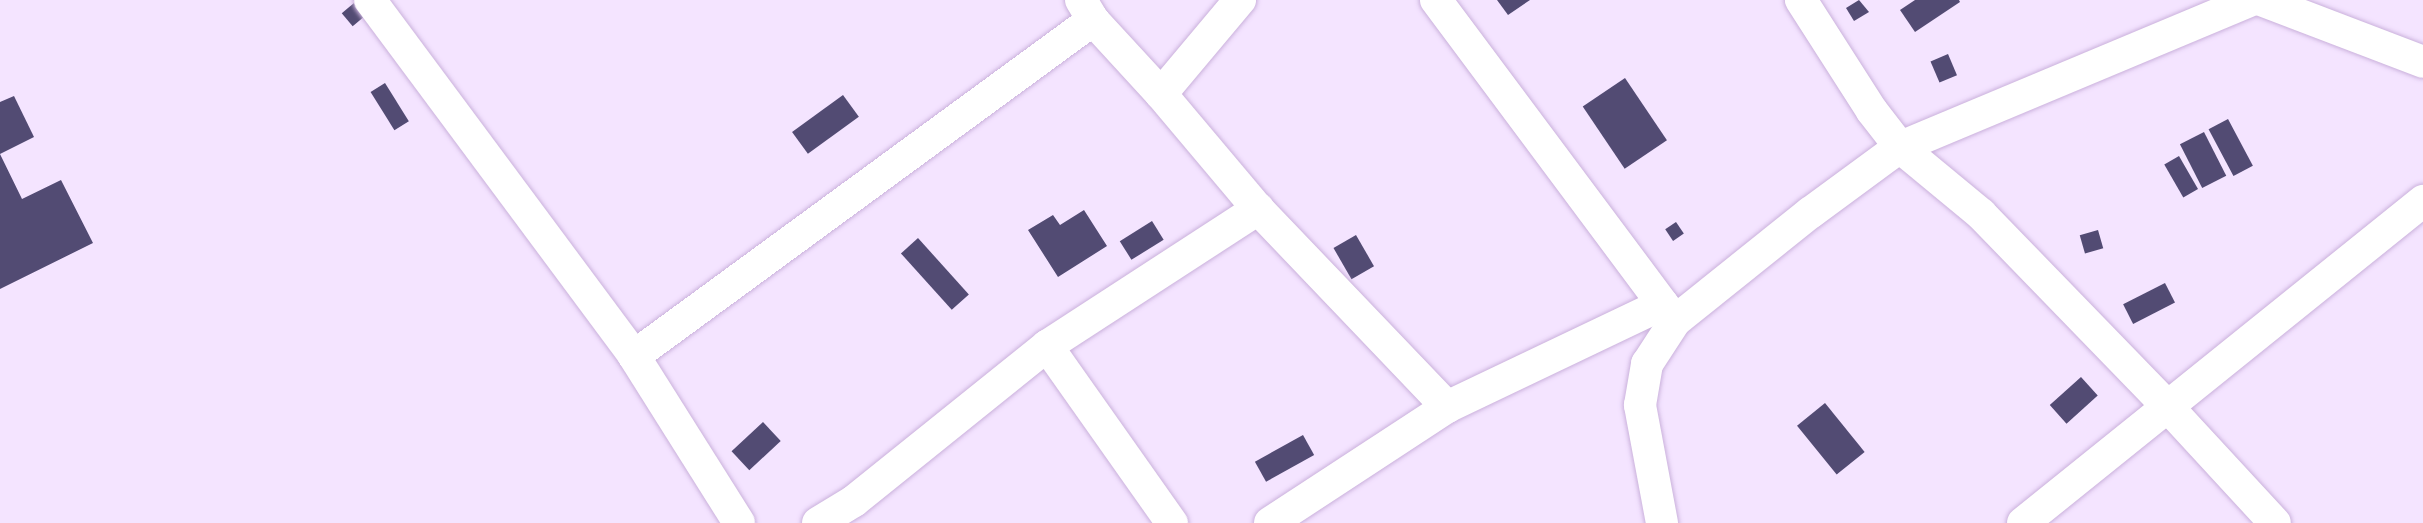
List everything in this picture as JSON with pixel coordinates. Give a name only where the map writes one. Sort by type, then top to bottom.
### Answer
[{"type":"street","points":[[370,0],[634,356],[739,523]]},
{"type":"street","points":[[1161,94],[1240,0]]},
{"type":"street","points":[[1436,0],[1669,312]]},
{"type":"street","points":[[1801,0],[1872,111],[1900,147],[1981,214],[2167,406],[2275,523]]},
{"type":"street","points":[[1270,523],[1447,407],[1669,312],[1900,147],[2252,0]]},
{"type":"street","points":[[2261,0],[2423,62]]},
{"type":"street","points":[[634,356],[1087,10],[1258,209],[1447,407]]},
{"type":"street","points":[[2023,523],[2423,201]]},
{"type":"street","points":[[818,523],[862,512],[1047,346],[1258,209]]},
{"type":"street","points":[[1662,523],[1640,405],[1647,364],[1669,312]]},
{"type":"street","points":[[1047,346],[1172,523]]},
{"type":"building","points":[[1497,0],[1530,0],[1508,15]]},
{"type":"building","points":[[1859,0],[1869,12],[1854,21],[1846,8]]},
{"type":"building","points":[[1915,0],[1959,0],[1960,2],[1915,32],[1900,10]]},
{"type":"building","points":[[354,3],[365,16],[353,26],[342,13]]},
{"type":"building","points":[[1948,54],[1957,75],[1939,83],[1931,61]]},
{"type":"building","points":[[1625,78],[1667,140],[1625,169],[1583,107]]},
{"type":"building","points":[[385,83],[409,121],[394,130],[371,92]]},
{"type":"building","points":[[843,95],[859,117],[808,154],[792,132]]},
{"type":"building","points":[[14,96],[34,137],[0,154],[0,102]]},
{"type":"building","points":[[2228,119],[2253,166],[2233,176],[2209,129]]},
{"type":"building","points":[[2204,132],[2226,176],[2202,188],[2180,144]]},
{"type":"building","points":[[0,154],[22,199],[61,180],[93,243],[0,289]]},
{"type":"building","points":[[2179,156],[2198,189],[2183,197],[2164,164]]},
{"type":"building","points":[[1084,210],[1107,246],[1058,277],[1028,230],[1053,215],[1060,225]]},
{"type":"building","points":[[1152,221],[1164,240],[1131,260],[1120,241]]},
{"type":"building","points":[[1676,222],[1684,234],[1673,241],[1665,229]]},
{"type":"building","points":[[2098,230],[2103,248],[2085,254],[2080,235]]},
{"type":"building","points":[[1356,235],[1374,266],[1351,279],[1333,248]]},
{"type":"building","points":[[918,238],[969,294],[952,310],[901,253]]},
{"type":"building","points":[[2165,283],[2175,303],[2133,324],[2123,304]]},
{"type":"building","points":[[2081,377],[2098,396],[2067,424],[2050,405]]},
{"type":"building","points":[[1825,403],[1865,452],[1837,475],[1797,426]]},
{"type":"building","points":[[763,422],[781,441],[749,470],[732,451]]},
{"type":"building","points":[[1303,435],[1314,455],[1266,482],[1255,462]]}]
